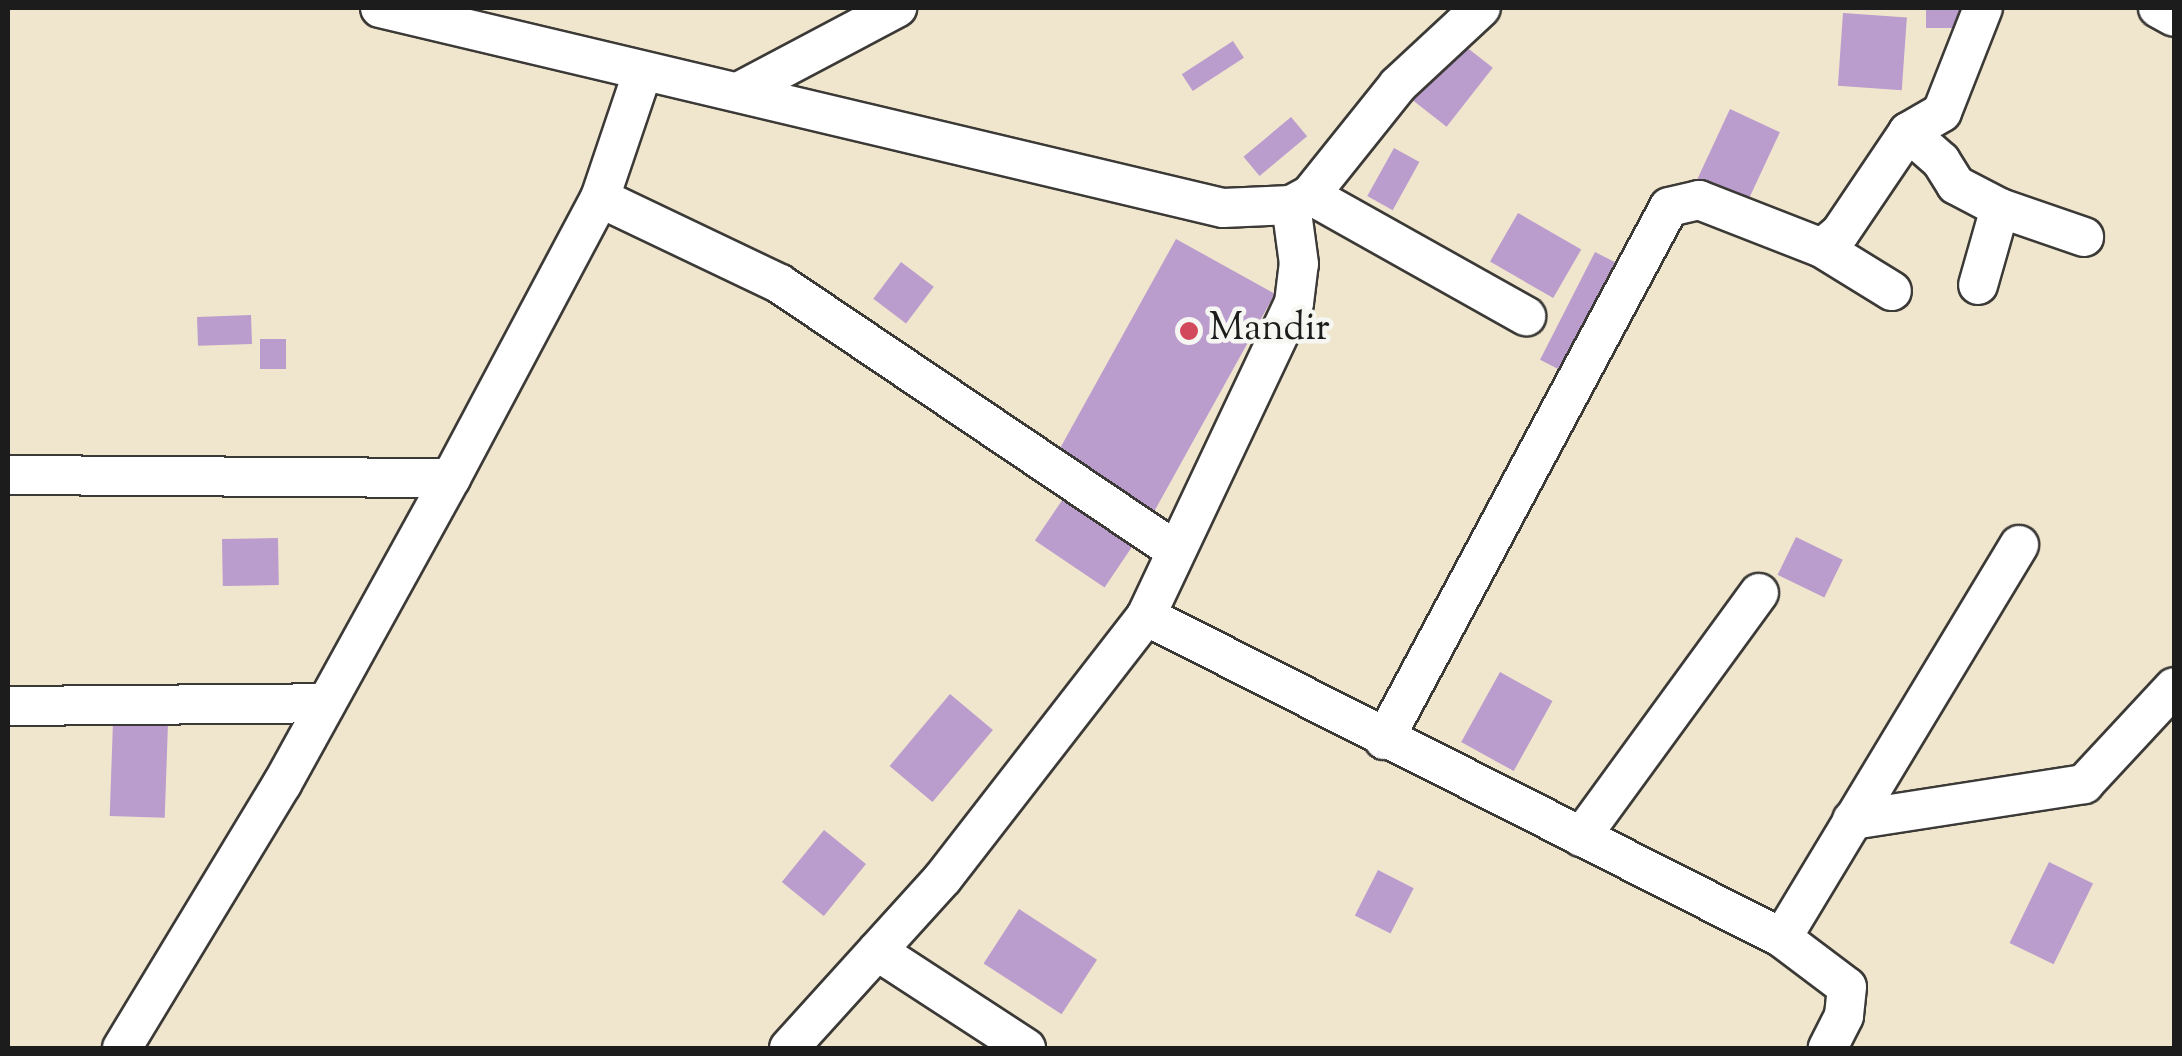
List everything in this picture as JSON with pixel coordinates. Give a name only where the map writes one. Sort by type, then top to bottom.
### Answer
[{"type":"street","points":[[380,8],[642,74],[740,91],[1223,208],[1300,200],[1526,316]]},
{"type":"street","points":[[740,91],[897,8]]},
{"type":"street","points":[[789,1048],[943,878],[1146,616],[1294,303],[1300,200],[1398,85],[1480,8]]},
{"type":"street","points":[[1822,248],[1840,234],[1908,132],[1942,112],[1983,8]]},
{"type":"street","points":[[2158,8],[2174,16]]},
{"type":"street","points":[[133,1044],[451,478],[600,198],[642,74]]},
{"type":"street","points":[[1908,132],[1941,161],[1956,184],[2000,208],[2084,238]]},
{"type":"street","points":[[600,198],[780,284],[1176,550]]},
{"type":"street","points":[[1384,740],[1670,207],[1698,200],[1822,248],[1892,291]]},
{"type":"street","points":[[1978,284],[2000,208]]},
{"type":"street","points":[[8,475],[451,478]]},
{"type":"street","points":[[1782,938],[2019,545]]},
{"type":"street","points":[[1581,837],[1759,593]]},
{"type":"street","points":[[1146,616],[1384,740],[1782,938],[1847,986],[1844,1016],[1828,1048]]},
{"type":"street","points":[[1852,820],[2084,784],[2174,687]]},
{"type":"street","points":[[8,706],[326,703]]},
{"type":"street","points":[[877,951],[1026,1048]]},
{"type":"building","points":[[1926,8],[1964,8],[1964,28],[1926,28]]},
{"type":"building","points":[[1843,13],[1907,17],[1902,90],[1838,86]]},
{"type":"building","points":[[1451,35],[1493,68],[1447,127],[1405,94]]},
{"type":"building","points":[[1233,41],[1244,58],[1193,91],[1182,74]]},
{"type":"building","points":[[1730,109],[1780,132],[1746,206],[1696,182]]},
{"type":"building","points":[[1291,117],[1307,136],[1260,176],[1244,157]]},
{"type":"building","points":[[1394,148],[1419,162],[1393,210],[1367,196]]},
{"type":"building","points":[[1518,213],[1581,250],[1553,298],[1490,261]]},
{"type":"building","name":"Mandir","points":[[1176,239],[1275,294],[1151,518],[1052,463]]},
{"type":"building","points":[[1595,252],[1624,267],[1569,375],[1540,360]]},
{"type":"building","points":[[901,262],[934,287],[906,323],[873,299]]},
{"type":"building","points":[[251,315],[252,344],[198,346],[197,317]]},
{"type":"building","points":[[260,339],[286,339],[286,369],[260,369]]},
{"type":"building","points":[[1069,490],[1139,537],[1105,588],[1035,541]]},
{"type":"building","points":[[1796,537],[1843,560],[1824,598],[1778,575]]},
{"type":"building","points":[[278,538],[279,585],[223,586],[222,539]]},
{"type":"building","points":[[1500,672],[1552,701],[1514,771],[1461,742]]},
{"type":"building","points":[[950,694],[993,730],[932,802],[890,766]]},
{"type":"building","points":[[113,722],[168,724],[165,818],[110,816]]},
{"type":"building","points":[[824,830],[866,864],[824,916],[782,882]]},
{"type":"building","points":[[2049,862],[2093,883],[2054,964],[2010,943]]},
{"type":"building","points":[[1378,870],[1414,888],[1390,934],[1355,915]]},
{"type":"building","points":[[1019,909],[1097,960],[1062,1014],[984,964]]},
{"type":"place","name":"Mandir","points":[[1189,331]]}]
